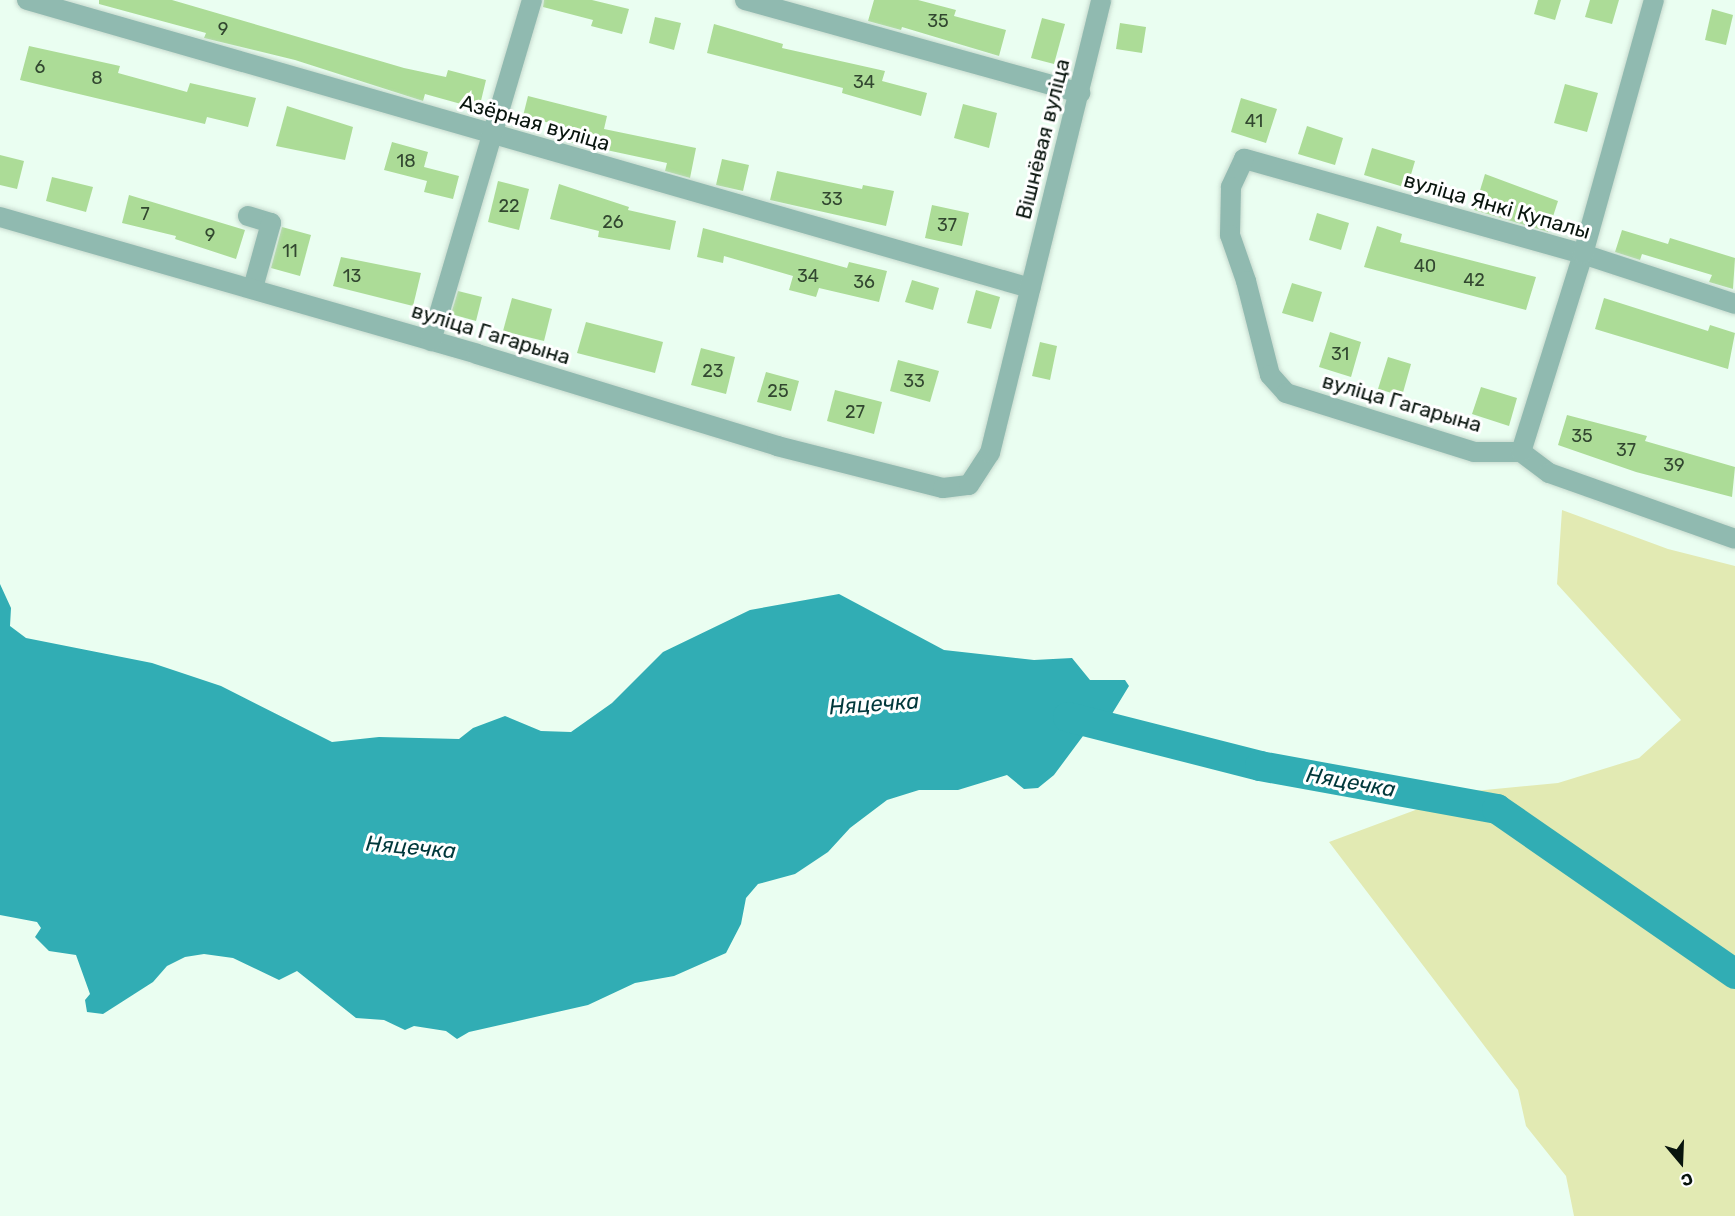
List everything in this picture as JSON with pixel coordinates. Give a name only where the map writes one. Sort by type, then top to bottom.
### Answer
[{"type":"street","name":"Азёрная вуліца","points":[[27,0],[491,136],[1030,288]]},
{"type":"street","points":[[431,341],[532,0]]},
{"type":"street","points":[[744,0],[1080,93]]},
{"type":"street","name":"Вішнёвая вуліца","points":[[969,485],[990,453],[1101,0]]},
{"type":"street","points":[[1654,0],[1583,255],[1521,452],[1549,473],[1735,539]]},
{"type":"street","name":"вуліца Янкі Купалы","points":[[1244,159],[1583,255],[1735,304]]},
{"type":"street","name":"вуліца Гагарына","points":[[1244,159],[1231,187],[1230,235],[1246,281],[1270,375],[1286,393],[1474,452],[1521,452]]},
{"type":"street","points":[[248,216],[271,223],[253,288]]},
{"type":"street","name":"вуліца Гагарына","points":[[0,217],[253,288],[777,446],[943,488],[969,485]]},
{"type":"green space","points":[[1562,510],[1668,549],[1735,566],[1735,1216],[1574,1216],[1566,1176],[1526,1126],[1518,1090],[1329,842],[1464,792],[1558,783],[1639,758],[1681,720],[1557,584]]},
{"type":"water","points":[[0,584],[11,608],[10,626],[26,638],[152,663],[221,686],[332,742],[379,737],[459,739],[473,728],[505,716],[541,731],[571,732],[612,703],[663,652],[750,610],[839,594],[944,650],[1034,660],[1072,658],[1090,680],[1125,680],[1129,686],[1107,722],[1109,737],[1093,732],[1083,736],[1054,775],[1038,788],[1024,789],[1007,775],[958,790],[919,790],[887,800],[850,828],[828,852],[795,874],[758,884],[746,898],[741,924],[726,953],[674,976],[635,983],[588,1005],[469,1032],[457,1039],[446,1031],[414,1026],[405,1030],[384,1020],[356,1018],[297,971],[279,980],[233,958],[204,954],[185,957],[167,966],[153,982],[103,1014],[87,1012],[85,1000],[90,994],[76,955],[49,951],[35,937],[41,928],[37,922],[0,915]]},
{"type":"building","points":[[99,0],[172,0],[404,68],[446,77],[448,70],[486,80],[479,109],[425,94],[423,101],[295,60],[204,38],[206,33],[99,4]]},
{"type":"building","points":[[544,0],[592,0],[629,9],[622,34],[591,26],[593,20],[543,7]]},
{"type":"building","points":[[874,0],[918,0],[956,10],[954,16],[1006,30],[999,56],[902,27],[901,30],[868,21]]},
{"type":"building","points":[[1538,0],[1561,0],[1555,20],[1534,14]]},
{"type":"building","points":[[1590,0],[1619,0],[1612,24],[1585,17]]},
{"type":"building","points":[[1712,9],[1733,15],[1726,45],[1705,40]]},
{"type":"building","points":[[655,17],[681,23],[674,50],[649,43]]},
{"type":"building","points":[[1042,18],[1065,24],[1054,64],[1031,58]]},
{"type":"building","points":[[1120,23],[1146,27],[1142,53],[1116,49]]},
{"type":"building","points":[[714,24],[783,44],[782,48],[885,71],[882,81],[927,93],[921,116],[842,93],[843,88],[707,53]]},
{"type":"building","points":[[29,46],[120,66],[118,73],[187,92],[190,83],[256,98],[248,127],[207,117],[205,124],[20,80]]},
{"type":"building","points":[[1565,84],[1598,93],[1587,132],[1554,123]]},
{"type":"building","points":[[528,96],[607,116],[604,129],[696,148],[690,178],[665,171],[667,163],[569,142],[573,129],[523,116]]},
{"type":"building","points":[[1241,98],[1277,109],[1266,143],[1231,132]]},
{"type":"building","points":[[963,104],[997,113],[989,148],[954,138]]},
{"type":"building","points":[[287,106],[353,127],[345,160],[276,146]]},
{"type":"building","points":[[1307,126],[1343,138],[1335,165],[1298,154]]},
{"type":"building","points":[[392,142],[428,152],[424,167],[459,176],[453,199],[424,192],[427,181],[384,170]]},
{"type":"building","points":[[1372,148],[1415,161],[1407,188],[1364,175]]},
{"type":"building","points":[[0,155],[24,161],[17,189],[0,185]]},
{"type":"building","points":[[722,159],[749,165],[743,191],[716,185]]},
{"type":"building","points":[[777,171],[862,189],[863,185],[894,191],[886,226],[770,200]]},
{"type":"building","points":[[1485,174],[1558,201],[1548,232],[1474,210]]},
{"type":"building","points":[[52,177],[93,187],[86,212],[46,201]]},
{"type":"building","points":[[498,181],[529,189],[519,230],[488,222]]},
{"type":"building","points":[[559,184],[629,207],[628,210],[676,221],[670,250],[598,237],[599,231],[550,219]]},
{"type":"building","points":[[129,195],[245,230],[236,259],[175,239],[176,236],[122,223]]},
{"type":"building","points":[[932,205],[969,213],[962,246],[925,238]]},
{"type":"building","points":[[1317,213],[1349,223],[1341,250],[1309,240]]},
{"type":"building","points":[[1377,226],[1402,234],[1400,242],[1536,277],[1526,310],[1364,267]]},
{"type":"building","points":[[282,227],[311,235],[300,276],[271,268]]},
{"type":"building","points":[[703,228],[847,268],[849,262],[887,271],[879,302],[819,288],[816,297],[789,290],[793,276],[724,256],[723,263],[697,257]]},
{"type":"building","points":[[1622,230],[1668,244],[1670,238],[1735,258],[1733,289],[1709,282],[1712,275],[1642,254],[1640,260],[1615,252]]},
{"type":"building","points":[[341,257],[421,273],[413,306],[333,286]]},
{"type":"building","points":[[912,280],[939,288],[933,310],[905,302]]},
{"type":"building","points":[[1292,283],[1322,292],[1313,322],[1282,313]]},
{"type":"building","points":[[976,290],[1000,297],[991,329],[967,323]]},
{"type":"building","points":[[458,291],[482,297],[476,321],[451,314]]},
{"type":"building","points":[[512,298],[552,309],[544,341],[503,331]]},
{"type":"building","points":[[1604,298],[1708,331],[1710,325],[1735,333],[1728,369],[1595,329]]},
{"type":"building","points":[[586,322],[663,342],[655,373],[577,353]]},
{"type":"building","points":[[1330,332],[1361,342],[1351,377],[1319,367]]},
{"type":"building","points":[[1040,342],[1057,346],[1050,380],[1032,376]]},
{"type":"building","points":[[701,348],[735,357],[726,394],[691,385]]},
{"type":"building","points":[[1388,357],[1411,364],[1402,396],[1378,389]]},
{"type":"building","points":[[898,360],[939,371],[930,402],[890,391]]},
{"type":"building","points":[[766,372],[799,381],[791,411],[757,402]]},
{"type":"building","points":[[1481,387],[1517,398],[1509,426],[1472,414]]},
{"type":"building","points":[[835,390],[882,402],[874,434],[827,421]]},
{"type":"building","points":[[1567,415],[1647,436],[1645,441],[1735,467],[1732,497],[1636,472],[1558,445]]},
{"type":"waterway","name":"Няцечка","points":[[1068,717],[1260,766],[1497,809],[1735,974]]}]
